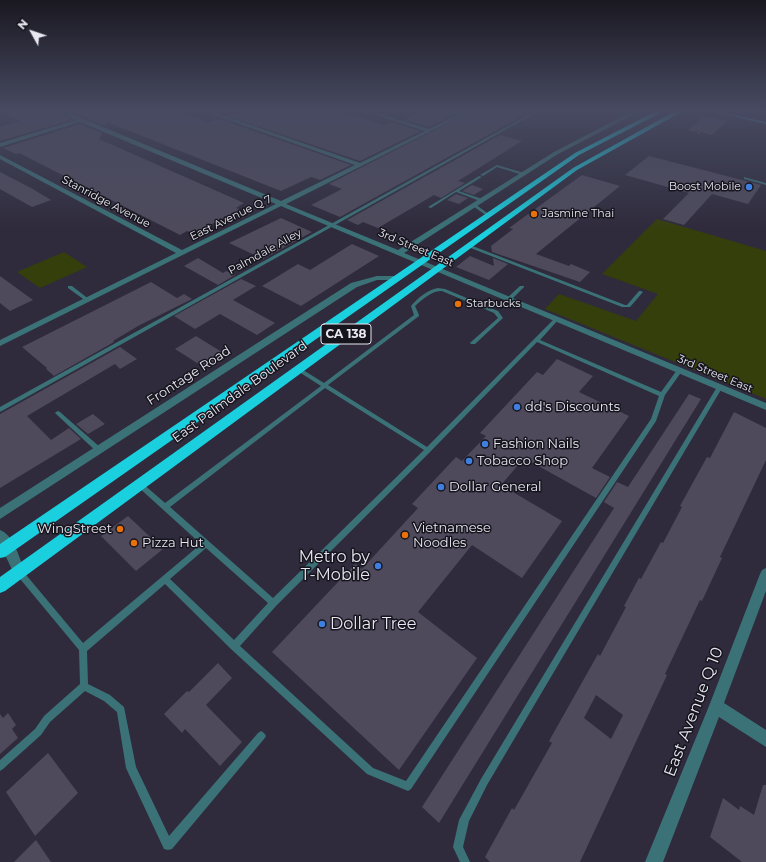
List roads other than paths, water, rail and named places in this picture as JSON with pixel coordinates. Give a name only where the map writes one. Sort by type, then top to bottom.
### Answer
[{"type":"highway","name":"East Palmdale Boulevard","points":[[3,544],[398,278],[584,150]]},
{"type":"highway","name":"East Palmdale Boulevard","points":[[0,586],[575,169],[609,150]]},
{"type":"street","name":"3rd Street East","points":[[153,150],[766,407]]},
{"type":"street","points":[[318,150],[361,165]]},
{"type":"street","name":"East Avenue Q 7","points":[[0,343],[391,150]]},
{"type":"street","points":[[399,253],[561,150]]},
{"type":"street","name":"Stanridge Avenue","points":[[0,158],[182,253]]},
{"type":"street","name":"Frontage Road","points":[[0,514],[354,285],[377,278],[398,278]]},
{"type":"street","points":[[3,544],[19,572]]},
{"type":"street","name":"East Avenue Q 10","points":[[654,862],[716,706],[766,574]]},
{"type":"street","points":[[716,706],[766,739]]},
{"type":"lane","name":"Palmdale Alley","points":[[0,410],[467,150]]},
{"type":"lane","points":[[430,207],[502,163]]},
{"type":"lane","points":[[497,166],[523,174]]},
{"type":"lane","points":[[745,178],[766,184]]},
{"type":"lane","points":[[456,191],[481,200]]},
{"type":"lane","points":[[474,205],[488,215]]},
{"type":"lane","points":[[469,246],[624,306],[628,306],[641,292]]},
{"type":"lane","points":[[70,287],[88,300]]},
{"type":"lane","points":[[508,299],[522,288]]},
{"type":"lane","points":[[165,507],[417,315],[413,306],[430,291],[436,289],[443,290],[496,312],[501,318],[473,343]]},
{"type":"lane","points":[[234,646],[273,603],[428,450],[557,319]]},
{"type":"lane","points":[[536,340],[662,395]]},
{"type":"lane","points":[[298,369],[428,450]]},
{"type":"lane","points":[[165,579],[234,646],[370,772],[408,786],[654,419],[662,395],[679,371]]},
{"type":"lane","points":[[465,862],[458,847],[464,820],[484,782],[719,388]]},
{"type":"lane","points":[[58,413],[99,450]]},
{"type":"lane","points":[[139,484],[273,603]]},
{"type":"lane","points":[[84,649],[206,544]]},
{"type":"lane","points":[[0,766],[38,732],[47,719],[84,686],[84,649],[19,572]]},
{"type":"lane","points":[[84,686],[107,698],[121,710],[131,768],[168,845],[261,736]]},
{"type":"place","name":"Boost Mobile","points":[[749,187]]},
{"type":"place","name":"Jasmine Thai","points":[[534,214]]},
{"type":"place","name":"Starbucks","points":[[458,304]]},
{"type":"place","name":"dd's Discounts","points":[[517,407]]},
{"type":"place","name":"Fashion Nails","points":[[485,444]]},
{"type":"place","name":"Tobacco Shop","points":[[469,461]]},
{"type":"place","name":"Dollar General","points":[[441,487]]},
{"type":"place","name":"WingStreet","points":[[120,529]]},
{"type":"place","name":"Vietnamese Noodles","points":[[405,535]]},
{"type":"place","name":"Pizza Hut","points":[[134,543]]},
{"type":"place","name":"Metro by T-Mobile","points":[[378,566]]},
{"type":"place","name":"Dollar Tree","points":[[322,624]]}]
